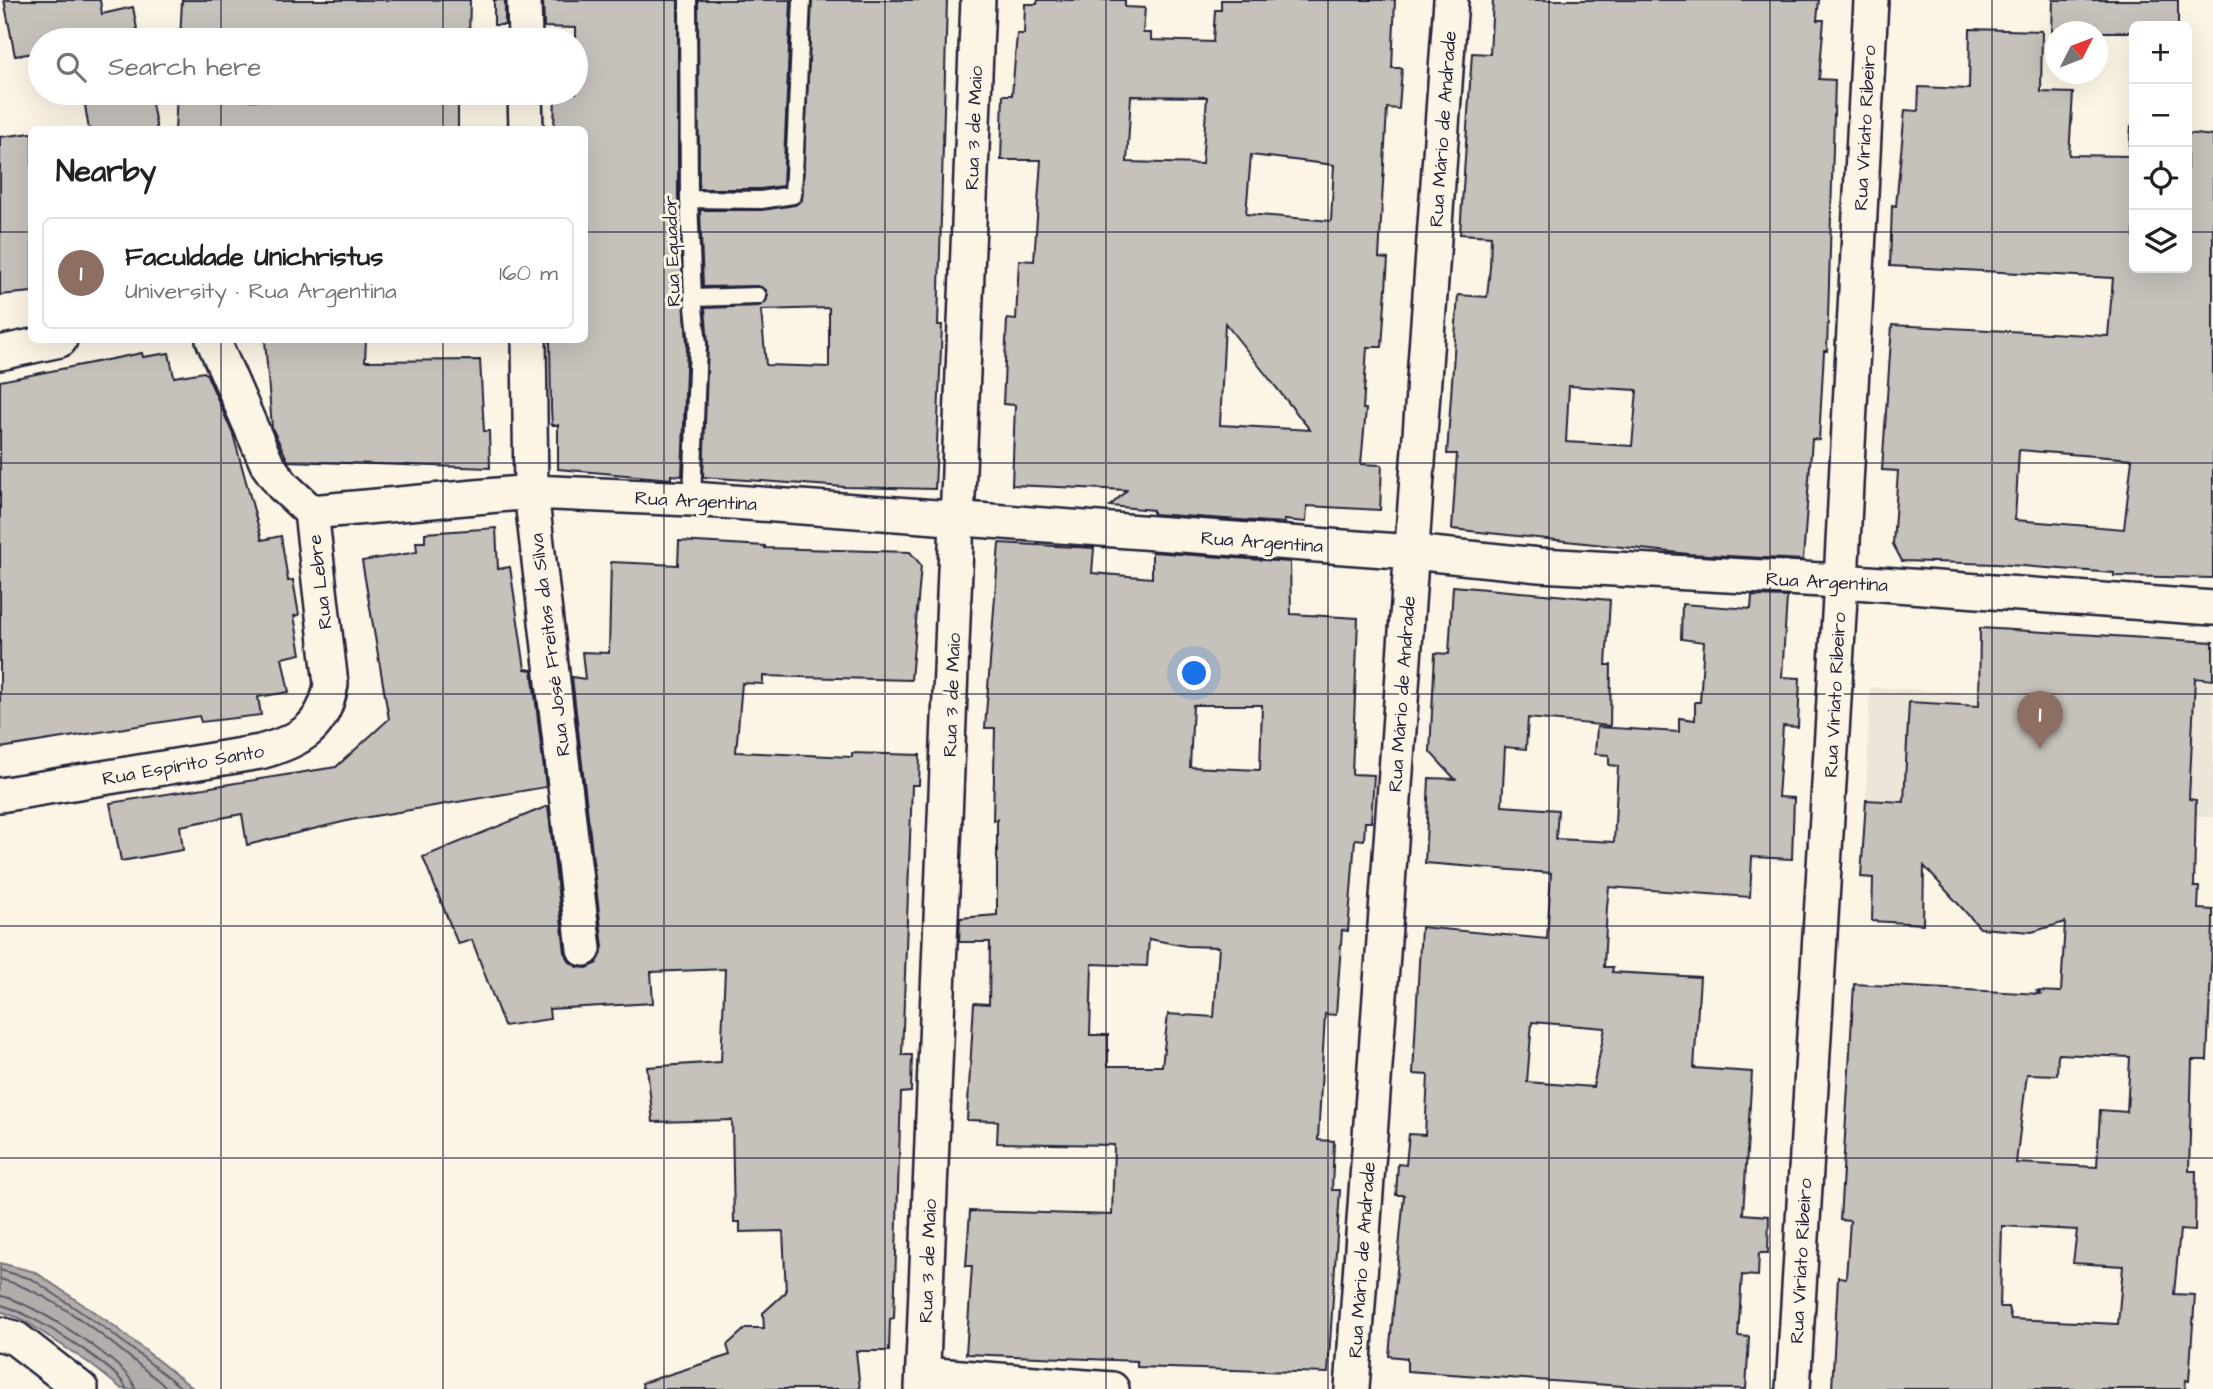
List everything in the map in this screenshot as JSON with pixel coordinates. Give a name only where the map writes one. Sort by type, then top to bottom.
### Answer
[{"type":"street","points":[[524,0],[525,28]]},
{"type":"street","name":"Rua 3 de Maio","points":[[922,1382],[978,0]]},
{"type":"street","name":"Rua Mário de Andrade","points":[[1352,1389],[1451,0]]},
{"type":"street","name":"Rua Viriato Ribeiro","points":[[1793,1389],[1841,581],[1871,0]]},
{"type":"street","points":[[525,105],[526,126]]},
{"type":"street","points":[[0,353],[47,343]]},
{"type":"street","name":"Rua Lebre","points":[[215,343],[267,464],[283,486],[311,512],[331,684]]},
{"type":"street","name":"Rua José Freitas da Silva","points":[[529,343],[531,492],[584,949]]},
{"type":"street","name":"Rua Argentina","points":[[311,512],[531,492],[692,499],[1412,552],[1539,565],[1841,581],[2213,608]]},
{"type":"street","name":"Rua Espírito Santo","points":[[0,795],[260,752],[284,745],[321,717],[327,707],[331,684]]},
{"type":"street","points":[[0,1334],[16,1338],[81,1389]]},
{"type":"street","points":[[922,1382],[1112,1389]]},
{"type":"lane","name":"Rua Equador","points":[[688,0],[690,198],[698,355],[692,499]]},
{"type":"lane","points":[[690,198],[761,200],[793,195],[802,0]]},
{"type":"lane","points":[[693,298],[758,296]]},
{"type":"shaded area","points":[[2061,632],[2213,640],[2213,817],[1866,801],[1870,687],[2058,698]]},
{"type":"water","points":[[0,1263],[35,1272],[113,1325],[194,1389],[122,1389],[89,1363],[22,1319],[0,1311]]},
{"type":"building","points":[[4,0],[100,0],[102,14],[133,7],[137,28],[28,28],[28,54],[15,56]]},
{"type":"building","points":[[182,0],[470,0],[469,28],[181,28]]},
{"type":"building","points":[[494,0],[505,0],[505,25],[494,25]]},
{"type":"building","points":[[543,0],[678,0],[678,199],[687,344],[682,476],[671,475],[671,479],[558,469],[558,425],[552,425],[550,343],[588,343],[588,126],[554,126],[555,105],[588,105],[588,28],[544,27]]},
{"type":"building","points":[[698,0],[791,0],[783,186],[760,189],[699,189]]},
{"type":"building","points":[[812,0],[947,0],[938,325],[942,325],[935,489],[845,487],[703,477],[708,344],[705,308],[759,306],[768,296],[766,290],[758,286],[703,287],[700,210],[762,210],[795,205],[802,200]],"holes":[[[829,308],[829,367],[766,365],[761,310]]]},
{"type":"building","points":[[1038,0],[1125,0],[1125,7],[1145,8],[1143,33],[1151,33],[1151,40],[1213,42],[1215,10],[1221,10],[1221,0],[1395,0],[1392,68],[1402,68],[1399,109],[1387,108],[1379,258],[1388,259],[1382,347],[1367,347],[1363,409],[1366,409],[1361,464],[1382,465],[1380,510],[1307,506],[1306,522],[1284,520],[1285,523],[1153,514],[1153,510],[1110,506],[1127,490],[1012,485],[1015,405],[1003,404],[1007,319],[1016,320],[1019,260],[1034,261],[1041,160],[1001,160],[1003,95],[1012,95],[1017,34],[1024,34],[1025,4],[1037,4]],"holes":[[[1131,96],[1207,97],[1202,164],[1127,162]],[[1251,155],[1334,165],[1331,221],[1246,214]],[[1225,323],[1310,430],[1220,425]]]},
{"type":"building","points":[[1493,0],[1819,0],[1817,20],[1824,20],[1819,79],[1835,80],[1827,351],[1824,351],[1819,440],[1812,439],[1803,560],[1689,554],[1452,529],[1457,454],[1447,454],[1458,295],[1487,297],[1490,267],[1491,236],[1460,234],[1472,53],[1490,54]],"holes":[[[1569,386],[1637,390],[1632,446],[1566,442]]]},
{"type":"building","points":[[2053,0],[2178,0],[2178,21],[2129,21],[2129,32],[2108,32],[2108,21],[2052,21]]},
{"type":"building","points":[[1970,29],[2042,31],[2041,92],[2073,93],[2069,155],[2129,156],[2129,273],[2192,273],[2192,134],[2213,136],[2213,578],[2114,576],[2114,573],[1996,564],[1902,561],[1893,544],[1898,471],[1882,470],[1892,325],[2108,336],[2113,278],[1890,266],[1892,205],[1896,206],[1905,110],[1918,111],[1919,87],[1969,89]],"holes":[[[2019,450],[2132,459],[2124,529],[2015,520]]]},
{"type":"building","points":[[85,105],[152,105],[156,126],[88,126]]},
{"type":"building","points":[[176,105],[458,105],[458,126],[175,126]]},
{"type":"building","points":[[28,134],[28,292],[0,295],[0,137]]},
{"type":"building","points":[[265,343],[366,343],[365,361],[480,360],[484,431],[489,431],[490,468],[288,461],[272,428]]},
{"type":"building","points":[[142,353],[143,357],[169,353],[174,377],[204,372],[207,375],[233,434],[262,540],[281,536],[288,581],[293,580],[299,615],[294,616],[301,654],[282,658],[289,692],[258,697],[261,715],[201,722],[199,716],[0,748],[0,381]]},
{"type":"building","points":[[496,528],[498,569],[510,567],[525,669],[532,670],[546,787],[351,820],[247,845],[242,814],[180,826],[183,850],[121,861],[110,803],[336,767],[389,719],[362,561],[417,552],[416,542],[425,542],[425,533]]},
{"type":"building","points":[[679,541],[765,548],[910,552],[921,565],[911,680],[763,676],[763,684],[742,683],[736,752],[852,757],[852,753],[920,755],[919,785],[912,785],[902,1055],[912,1055],[911,1092],[901,1093],[894,1318],[890,1319],[889,1351],[856,1351],[860,1389],[643,1389],[642,1383],[730,1355],[727,1345],[746,1328],[764,1328],[763,1313],[786,1292],[783,1231],[740,1232],[740,1222],[734,1222],[732,1120],[653,1122],[647,1067],[721,1062],[725,969],[651,972],[653,1003],[549,1009],[550,1019],[504,1026],[472,940],[458,944],[423,857],[548,806],[565,952],[569,961],[577,967],[587,968],[596,964],[603,947],[572,677],[585,679],[582,652],[609,653],[611,562],[678,565]]},
{"type":"building","points":[[999,543],[1094,548],[1092,573],[1152,578],[1152,552],[1290,562],[1291,614],[1358,618],[1352,774],[1374,775],[1371,822],[1365,822],[1364,840],[1355,839],[1348,931],[1342,930],[1336,1015],[1325,1014],[1318,1140],[1334,1141],[1332,1190],[1340,1190],[1328,1373],[1137,1367],[1137,1361],[966,1354],[972,1266],[966,1266],[970,1211],[1112,1215],[1114,1145],[997,1143],[998,1121],[967,1120],[974,1003],[989,1004],[990,942],[959,942],[960,918],[997,915],[997,819],[993,820],[995,728],[985,728]],"holes":[[[1193,705],[1262,705],[1260,770],[1190,767]],[[1149,939],[1186,946],[1219,947],[1214,1017],[1168,1014],[1162,1066],[1108,1066],[1108,1035],[1090,1035],[1092,964],[1147,966]]]},
{"type":"building","points":[[1453,586],[1610,600],[1606,665],[1611,665],[1610,726],[1528,718],[1526,749],[1505,747],[1502,806],[1558,810],[1556,839],[1614,842],[1618,766],[1609,765],[1609,755],[1595,754],[1597,727],[1679,732],[1679,718],[1695,720],[1695,702],[1700,702],[1704,642],[1681,639],[1682,604],[1751,609],[1752,596],[1787,597],[1782,677],[1800,678],[1798,727],[1783,726],[1778,797],[1794,798],[1792,859],[1752,857],[1750,897],[1609,887],[1607,907],[1604,967],[1613,967],[1612,972],[1700,977],[1694,1068],[1752,1072],[1743,1214],[1769,1216],[1768,1253],[1759,1253],[1758,1276],[1742,1275],[1738,1336],[1749,1337],[1746,1389],[1651,1388],[1407,1371],[1407,1358],[1389,1356],[1404,1195],[1396,1195],[1398,1164],[1406,1165],[1409,1134],[1425,1135],[1428,1075],[1413,1074],[1421,927],[1547,939],[1551,873],[1425,863],[1429,778],[1455,779],[1430,752],[1435,653],[1449,654]],"holes":[[[1532,1022],[1605,1028],[1593,1087],[1527,1082]]]},
{"type":"building","points":[[1980,628],[2213,642],[2213,680],[2195,678],[2189,799],[2196,800],[2194,887],[2199,887],[2198,909],[2213,910],[2213,925],[2207,1060],[2192,1060],[2189,1171],[2196,1171],[2195,1231],[2180,1230],[2174,1294],[2195,1295],[2189,1381],[2186,1380],[2185,1389],[1832,1389],[1838,1277],[1846,1278],[1850,1221],[1840,1220],[1854,984],[2040,994],[2037,991],[2061,992],[2065,922],[2032,932],[1980,928],[1924,866],[1923,924],[1872,921],[1873,878],[1861,877],[1866,800],[1904,802],[1909,702],[1979,706]],"holes":[[[2058,1054],[2130,1057],[2127,1112],[2100,1110],[2097,1167],[2016,1163],[2027,1074],[2057,1075]],[[2002,1226],[2077,1230],[2073,1263],[2123,1266],[2118,1324],[2011,1319],[2008,1307],[2000,1307]]]},
{"type":"place","name":"Faculdade Unichristus","points":[[2040,749]]}]
